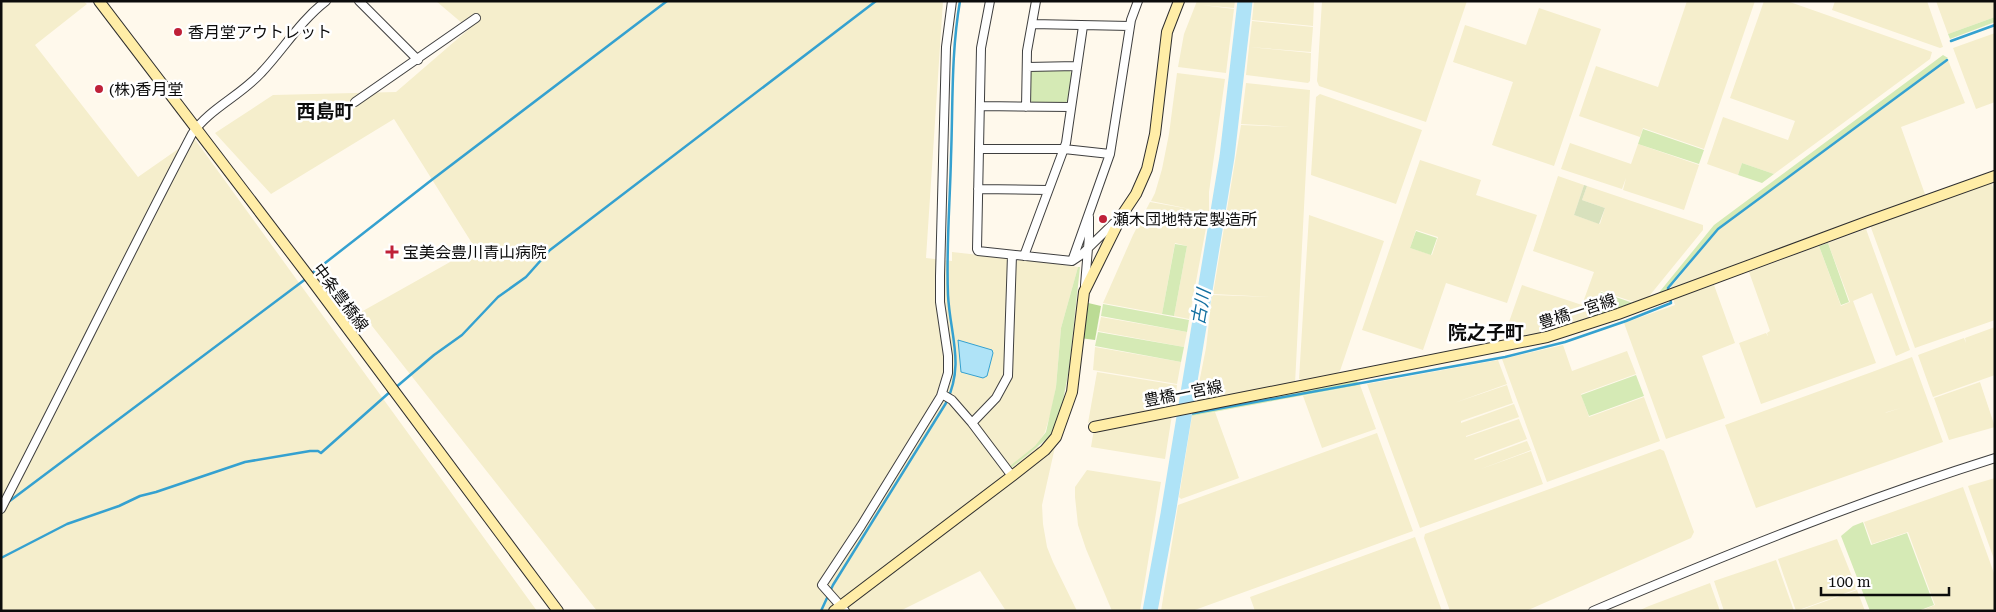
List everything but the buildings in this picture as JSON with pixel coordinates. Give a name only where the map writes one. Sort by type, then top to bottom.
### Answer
[{"type":"main road","name":"中条豊橋線","points":[[99,1],[308,276],[558,611]]},
{"type":"main road","points":[[840,609],[1012,476],[1051,444],[1059,431],[1072,392],[1084,292],[1122,215],[1140,186],[1152,148],[1161,93],[1164,46],[1171,18],[1179,1]]},
{"type":"main road","name":"豊橋一宮線","points":[[1094,427],[1547,337],[1618,314],[1859,224],[1995,176]]},
{"type":"street","points":[[1,509],[48,420],[120,272],[196,129],[261,74],[294,34],[326,1]]},
{"type":"street","points":[[359,1],[418,60]]},
{"type":"street","points":[[840,609],[834,597],[822,585],[946,396],[948,356],[940,302],[940,276],[946,46],[952,1]]},
{"type":"street","points":[[990,1],[982,48],[978,251],[1072,261],[1081,255],[1088,246],[1122,215]]},
{"type":"street","points":[[1026,107],[1027,51],[1036,1]]},
{"type":"street","points":[[1072,261],[1110,154],[1130,26],[1138,1]]},
{"type":"street","points":[[355,102],[476,18]]},
{"type":"street","points":[[1032,24],[1130,26]]},
{"type":"street","points":[[1024,256],[1066,143],[1083,26]]},
{"type":"street","points":[[1027,67],[1077,66]]},
{"type":"street","points":[[981,106],[1071,107]]},
{"type":"street","points":[[979,149],[1064,149],[1110,154]]},
{"type":"street","points":[[978,189],[1048,190]]},
{"type":"street","points":[[1084,292],[1088,246],[1088,212]]},
{"type":"street","points":[[972,423],[996,398],[1008,376],[1012,255]]},
{"type":"street","points":[[946,396],[972,423],[1012,476]]},
{"type":"street","points":[[1593,611],[1830,514],[1995,458]]},
{"type":"shaded area","points":[[1,1],[83,1],[87,4],[35,45],[138,177],[194,138],[537,611],[1,611]]},
{"type":"shaded area","points":[[436,1],[943,1],[926,258],[952,261],[952,252],[1006,258],[1008,268],[1015,269],[1016,262],[1020,259],[1078,267],[1061,328],[1056,387],[1051,412],[1045,432],[1039,442],[1036,461],[1055,447],[1042,505],[1043,524],[1047,547],[1077,611],[1006,611],[980,571],[900,611],[597,611],[361,312],[475,248],[394,119],[271,194],[215,133],[273,95],[396,92],[469,29]]},
{"type":"shaded area","points":[[1197,1],[1235,1],[1234,8],[1201,5],[1234,9],[1226,73],[1178,67],[1184,34]]},
{"type":"shaded area","points":[[1254,1],[1314,1],[1313,26],[1252,20]]},
{"type":"shaded area","points":[[1322,1],[1467,1],[1426,122],[1319,86],[1317,81]]},
{"type":"shaded area","points":[[1687,1],[1755,1],[1704,149],[1643,128],[1640,137],[1579,116],[1596,66],[1658,87]]},
{"type":"shaded area","points":[[1764,1],[1787,1],[1932,52],[1930,59],[1774,174],[1742,163],[1738,175],[1707,164],[1723,117],[1788,140],[1795,121],[1730,98]]},
{"type":"shaded area","points":[[1835,1],[1927,1],[1943,47],[1940,48],[1832,10]]},
{"type":"shaded area","points":[[1936,1],[1995,1],[1995,17],[1948,34]]},
{"type":"shaded area","points":[[1539,8],[1601,29],[1554,166],[1492,145],[1513,82],[1453,62],[1465,25],[1526,45]]},
{"type":"shaded area","points":[[1252,21],[1313,27],[1311,52],[1249,47]]},
{"type":"shaded area","points":[[1995,33],[1995,102],[1976,109],[1953,48]]},
{"type":"shaded area","points":[[1249,47],[1311,53],[1310,81],[1308,83],[1246,75]]},
{"type":"shaded area","points":[[1948,60],[1965,103],[1901,127],[1926,197],[1672,289],[1671,287],[1719,229]]},
{"type":"shaded area","points":[[1177,73],[1225,79],[1209,192],[1209,212],[1189,319],[1174,316],[1187,246],[1175,243],[1162,314],[1103,303],[1150,202],[1195,210],[1151,201],[1162,169],[1169,134]]},
{"type":"shaded area","points":[[1246,83],[1310,90],[1295,384],[1195,403],[1206,348],[1212,295],[1274,297],[1213,294],[1241,125],[1291,127],[1241,124]]},
{"type":"shaded area","points":[[1320,94],[1422,130],[1396,204],[1311,175],[1316,97]]},
{"type":"shaded area","points":[[1570,143],[1631,164],[1638,144],[1699,165],[1684,210],[1623,190],[1626,178],[1622,189],[1561,169]]},
{"type":"shaded area","points":[[1420,160],[1481,180],[1476,195],[1537,215],[1507,303],[1446,283],[1423,350],[1362,330]],"holes":[[[1416,230],[1438,237],[1432,255],[1410,248]]]},
{"type":"shaded area","points":[[1558,176],[1584,185],[1574,215],[1600,224],[1605,208],[1582,200],[1587,186],[1703,225],[1703,230],[1646,300],[1637,303],[1601,291],[1591,319],[1506,342],[1503,339],[1522,285],[1582,305],[1594,272],[1533,251]]},
{"type":"shaded area","points":[[1991,182],[1995,192],[1995,320],[1915,348],[1870,225]]},
{"type":"shaded area","points":[[1309,215],[1384,241],[1340,371],[1335,375],[1305,381],[1299,379]]},
{"type":"shaded area","points":[[1866,229],[1910,350],[1896,356],[1872,293],[1853,301],[1876,363],[1761,404],[1739,343],[1766,333],[1768,336],[1767,333],[1770,331],[1749,272],[1819,246],[1841,306],[1850,302],[1828,243]]},
{"type":"shaded area","points":[[1714,285],[1735,343],[1702,356],[1725,418],[1666,439],[1624,323],[1675,305],[1673,299]]},
{"type":"shaded area","points":[[1101,317],[1187,332],[1184,347],[1098,331]]},
{"type":"shaded area","points":[[1995,327],[1995,375],[1933,397],[1918,355],[1964,338],[1966,343],[1965,338]]},
{"type":"shaded area","points":[[1563,345],[1572,371],[1627,351],[1636,374],[1581,394],[1589,417],[1644,397],[1660,441],[1547,482],[1502,359]]},
{"type":"shaded area","points":[[1095,347],[1181,362],[1177,384],[1093,370]]},
{"type":"shaded area","points":[[1912,357],[1943,442],[1756,508],[1725,425]]},
{"type":"shaded area","points":[[1498,360],[1507,384],[1454,403],[1507,385],[1513,403],[1461,421],[1461,423],[1514,404],[1519,417],[1466,437],[1519,419],[1527,439],[1474,459],[1527,441],[1531,450],[1478,470],[1531,451],[1543,484],[1420,528],[1367,384]]},
{"type":"shaded area","points":[[1097,372],[1177,385],[1174,407],[1088,423]]},
{"type":"shaded area","points":[[1980,382],[1995,427],[1949,440],[1934,398]]},
{"type":"shaded area","points":[[1360,385],[1376,429],[1322,448],[1303,396]]},
{"type":"shaded area","points":[[1215,412],[1239,478],[1181,499],[1179,497],[1192,416]]},
{"type":"shaded area","points":[[1172,415],[1165,459],[1091,447],[1094,429]]},
{"type":"shaded area","points":[[1377,433],[1413,531],[1192,611],[1161,611],[1178,505]]},
{"type":"shaded area","points":[[1660,449],[1664,451],[1694,532],[1691,538],[1526,611],[1450,611],[1424,538],[1425,534]]},
{"type":"shaded area","points":[[1087,470],[1161,482],[1140,611],[1112,611],[1086,549],[1078,525],[1075,487]]},
{"type":"shaded area","points":[[1995,478],[1995,562],[1968,486]]},
{"type":"shaded area","points":[[1963,487],[1995,576],[1995,611],[1920,611],[1935,605],[1908,532],[1872,544],[1864,522]]},
{"type":"shaded area","points":[[1415,537],[1442,611],[1255,611],[1250,597]]},
{"type":"shaded area","points":[[1837,539],[1857,589],[1796,611],[1778,559]]},
{"type":"shaded area","points":[[1776,560],[1794,611],[1724,611],[1714,581]]},
{"type":"shaded area","points":[[1710,583],[1720,611],[1638,611],[1649,606]]},
{"type":"shaded area","points":[[1857,590],[1865,611],[1798,611]]},
{"type":"green space","points":[[1995,17],[1995,22],[1950,39],[1948,34]]},
{"type":"green space","points":[[1943,55],[1948,58],[1718,228],[1672,285],[1668,287],[1668,290],[1657,295],[1714,225]]},
{"type":"green space","points":[[1035,69],[1068,69],[1073,75],[1069,100],[1063,104],[1034,104],[1029,99],[1030,74]]},
{"type":"green space","points":[[1643,129],[1704,150],[1699,164],[1638,144]]},
{"type":"green space","points":[[1742,163],[1774,174],[1762,183],[1738,175]]},
{"type":"green space","points":[[1584,185],[1587,186],[1582,200],[1605,208],[1599,224],[1574,215]]},
{"type":"green space","points":[[1416,231],[1437,238],[1431,255],[1410,248]]},
{"type":"green space","points":[[1828,243],[1849,302],[1841,305],[1819,246]]},
{"type":"green space","points":[[1175,244],[1187,246],[1174,316],[1162,314]]},
{"type":"green space","points":[[1078,267],[1080,267],[1069,369],[1054,433],[1011,468],[1010,466],[1035,446],[1046,432],[1056,387],[1061,328]]},
{"type":"green space","points":[[1601,292],[1636,304],[1591,319]]},
{"type":"green space","points":[[1084,302],[1101,306],[1095,340],[1080,338]]},
{"type":"green space","points":[[1103,304],[1189,320],[1187,332],[1101,316]]},
{"type":"green space","points":[[1098,332],[1184,347],[1181,362],[1095,346]]},
{"type":"green space","points":[[1636,375],[1644,396],[1589,416],[1581,395]]},
{"type":"green space","points":[[1356,380],[1360,385],[1192,416],[1194,410]]},
{"type":"green space","points":[[1863,522],[1871,545],[1907,533],[1934,605],[1918,611],[1870,611],[1841,536],[1853,526]]},
{"type":"water","points":[[958,340],[992,350],[993,353],[987,376],[983,378],[961,372]]},
{"type":"waterway","points":[[311,274],[667,1]]},
{"type":"waterway","points":[[395,388],[434,355],[462,335],[498,297],[526,277],[550,250],[876,1]]},
{"type":"waterway","points":[[821,611],[833,585],[946,403],[952,389],[956,362],[949,310],[948,243],[954,60],[960,1]]},
{"type":"waterway","name":"古川","points":[[1150,611],[1168,514],[1227,157],[1245,1]]},
{"type":"waterway","points":[[1951,41],[1995,25]]},
{"type":"waterway","points":[[1669,292],[1668,288],[1718,229],[1947,60]]},
{"type":"waterway","points":[[7,503],[307,278]]},
{"type":"waterway","points":[[1184,415],[1505,357],[1565,342],[1626,321],[1671,303],[1670,297]]},
{"type":"waterway","points":[[1,558],[67,524],[119,506],[140,496],[245,462],[310,451],[321,453],[391,391]]},
{"type":"place","name":"香月堂アウトレット","points":[[178,32]]},
{"type":"place","name":"(株)香月堂","points":[[99,89]]},
{"type":"place","name":"瀬木団地特定製造所","points":[[1103,219]]},
{"type":"place","name":"宝美会豊川青山病院","points":[[392,252]]},
{"type":"district","name":"西島町","points":[[325,111]]},
{"type":"district","name":"院之子町","points":[[1486,332]]}]
